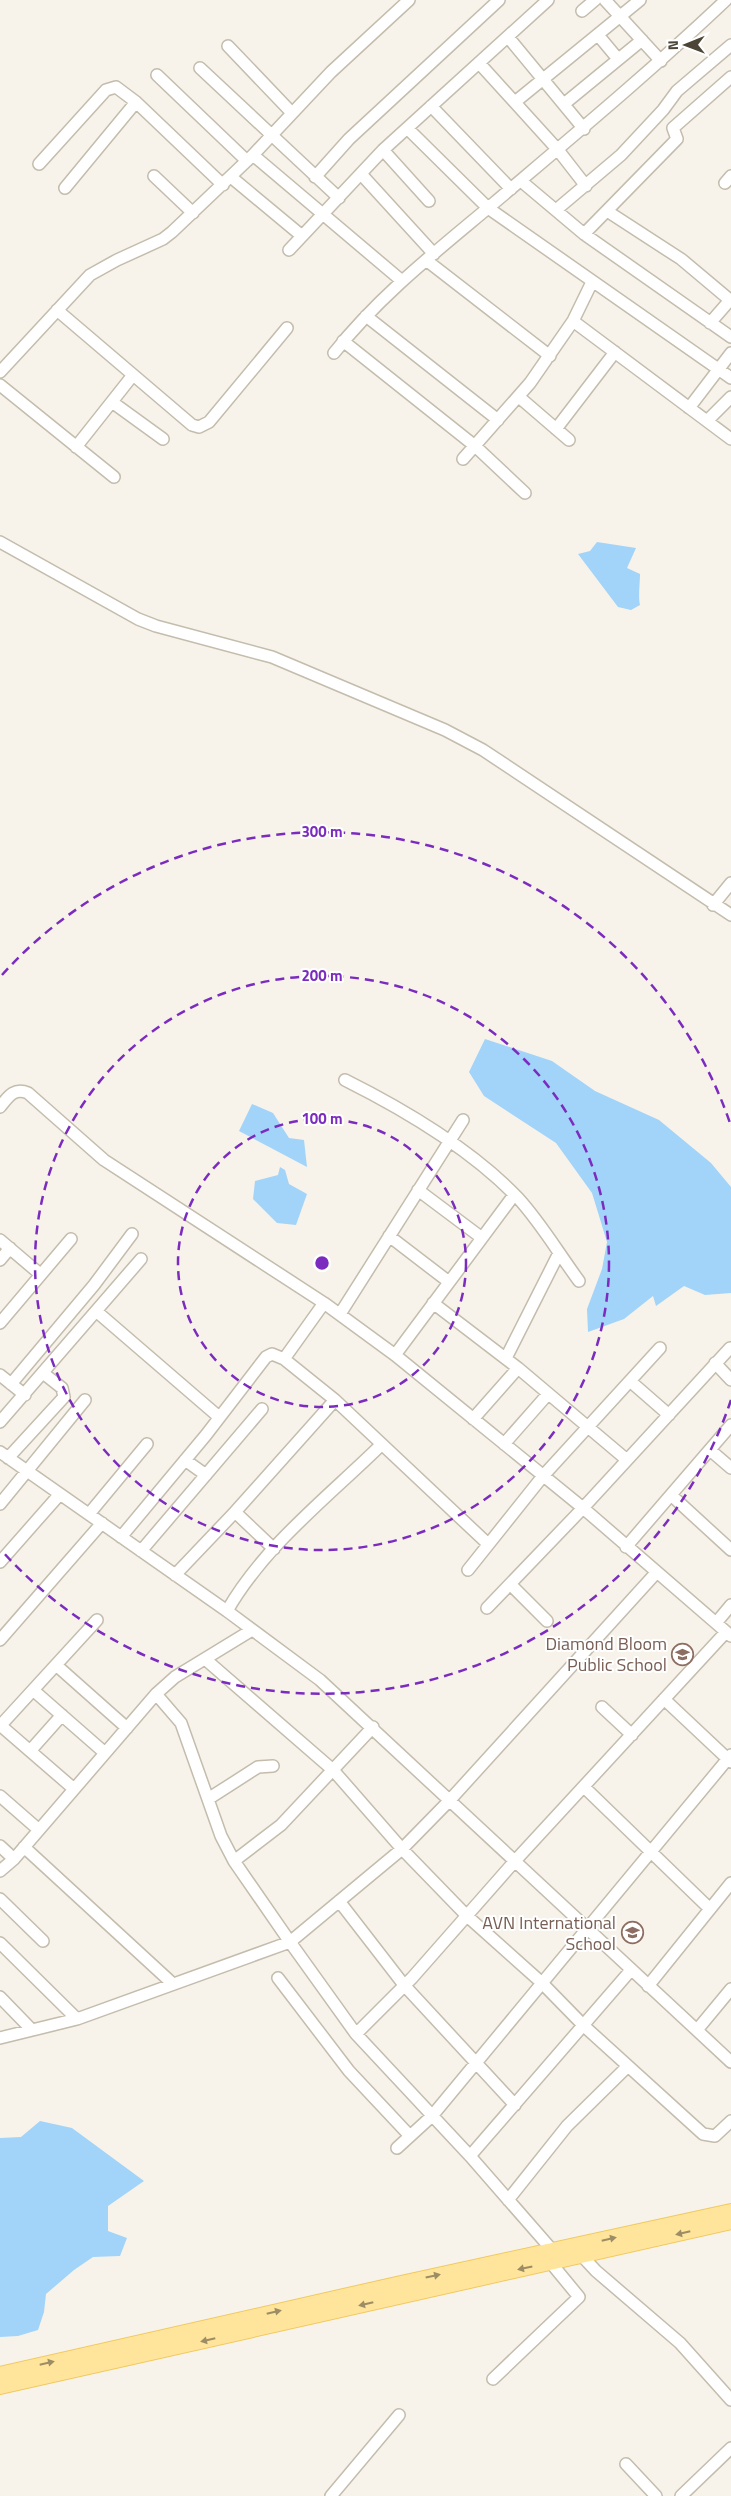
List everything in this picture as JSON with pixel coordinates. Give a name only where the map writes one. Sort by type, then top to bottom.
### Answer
[{"type":"main road","points":[[0,2374],[236,2327],[729,2217]]},
{"type":"main road","points":[[0,2387],[236,2327]]},
{"type":"street","points":[[0,372],[90,275],[117,260],[163,239],[193,213],[250,158],[331,72],[409,0]]},
{"type":"street","points":[[316,177],[349,138],[499,0]]},
{"type":"street","points":[[289,250],[324,215],[383,150],[548,0]]},
{"type":"street","points":[[582,11],[595,0]]},
{"type":"street","points":[[605,0],[661,61]]},
{"type":"street","points":[[515,102],[640,0]]},
{"type":"street","points":[[334,353],[366,316],[402,281],[584,129],[726,0]]},
{"type":"street","points":[[598,35],[618,59]]},
{"type":"street","points":[[508,37],[584,129]]},
{"type":"street","points":[[564,104],[642,40]]},
{"type":"street","points":[[556,210],[621,155],[663,110],[677,91],[731,45]]},
{"type":"street","points":[[228,46],[292,113]]},
{"type":"street","points":[[479,63],[558,150],[586,186]]},
{"type":"street","points":[[200,68],[339,198]]},
{"type":"street","points":[[157,75],[250,158],[324,215],[402,281]]},
{"type":"street","points":[[584,234],[677,139],[674,128],[731,77]]},
{"type":"street","points":[[39,164],[106,90],[116,87],[227,181],[302,236]]},
{"type":"street","points":[[65,188],[136,102]]},
{"type":"street","points":[[431,106],[512,188]]},
{"type":"street","points":[[407,128],[488,208],[731,378]]},
{"type":"street","points":[[383,150],[429,201]]},
{"type":"street","points":[[361,174],[430,257],[550,356]]},
{"type":"street","points":[[154,176],[193,213]]},
{"type":"street","points":[[521,181],[584,234],[731,338]]},
{"type":"street","points":[[607,211],[681,259],[730,301],[710,323]]},
{"type":"street","points":[[463,459],[519,396],[550,356],[573,321],[592,282]]},
{"type":"street","points":[[57,310],[192,425],[199,427],[205,426],[287,328]]},
{"type":"street","points":[[366,316],[498,420]]},
{"type":"street","points":[[573,321],[731,439]]},
{"type":"street","points":[[343,341],[475,446],[525,493]]},
{"type":"street","points":[[556,429],[615,352]]},
{"type":"street","points":[[689,408],[731,353]]},
{"type":"street","points":[[76,446],[133,375]]},
{"type":"street","points":[[0,385],[114,478]]},
{"type":"street","points":[[519,396],[569,440]]},
{"type":"street","points":[[707,421],[731,397]]},
{"type":"street","points":[[112,402],[163,439]]},
{"type":"street","points":[[0,542],[138,619],[156,626],[272,657],[445,730],[483,750],[731,915]]},
{"type":"street","points":[[714,905],[731,883]]},
{"type":"street","points":[[345,1080],[408,1114],[449,1140],[514,1195],[579,1281]]},
{"type":"street","points":[[0,1107],[14,1092],[21,1090],[28,1093],[104,1160],[340,1314],[395,1355],[583,1508],[728,1634],[664,1700],[514,1862],[404,1985],[356,2034]]},
{"type":"street","points":[[340,1314],[463,1120]]},
{"type":"street","points":[[418,1190],[482,1238]]},
{"type":"street","points":[[395,1355],[514,1195]]},
{"type":"street","points":[[11,1384],[94,1285],[132,1234]]},
{"type":"street","points":[[389,1236],[449,1282]]},
{"type":"street","points":[[0,1323],[71,1238]]},
{"type":"street","points":[[0,1240],[40,1274]]},
{"type":"street","points":[[0,1260],[10,1248]]},
{"type":"street","points":[[506,1358],[559,1253]]},
{"type":"street","points":[[0,1422],[141,1259]]},
{"type":"street","points":[[284,1358],[324,1303]]},
{"type":"street","points":[[433,1303],[506,1358],[628,1460]]},
{"type":"street","points":[[96,1311],[219,1417]]},
{"type":"street","points":[[468,1570],[543,1476],[660,1348]]},
{"type":"street","points":[[487,1608],[628,1460],[730,1348]]},
{"type":"street","points":[[121,1537],[185,1460],[266,1357],[272,1354],[284,1358],[335,1400],[488,1544]]},
{"type":"street","points":[[716,1363],[731,1380]]},
{"type":"street","points":[[473,1419],[518,1368]]},
{"type":"street","points":[[43,1373],[62,1388],[64,1398],[4,1455],[292,1657],[373,1727],[514,1862],[731,2062]]},
{"type":"street","points":[[0,1375],[24,1395]]},
{"type":"street","points":[[630,1381],[668,1415]]},
{"type":"street","points":[[504,1444],[548,1394]]},
{"type":"street","points":[[0,1504],[85,1400]]},
{"type":"street","points":[[175,1575],[235,1512],[335,1400]]},
{"type":"street","points":[[141,1552],[262,1409]]},
{"type":"street","points":[[626,1547],[731,1425]]},
{"type":"street","points":[[89,1514],[147,1444]]},
{"type":"street","points":[[227,1611],[238,1590],[274,1549],[381,1445]]},
{"type":"street","points":[[710,1450],[731,1468]]},
{"type":"street","points":[[185,1460],[206,1476]]},
{"type":"street","points":[[0,1562],[60,1494]]},
{"type":"street","points":[[671,1496],[731,1550]]},
{"type":"street","points":[[235,1512],[274,1549]]},
{"type":"street","points":[[0,1640],[102,1523]]},
{"type":"street","points":[[0,2038],[77,2019],[290,1942],[402,1849],[449,1801],[656,1573]]},
{"type":"street","points":[[510,1584],[548,1621]]},
{"type":"street","points":[[716,1623],[731,1605]]},
{"type":"street","points":[[74,1789],[0,1726],[97,1620]]},
{"type":"street","points":[[0,1871],[14,1859],[156,1694],[175,1677],[252,1630]]},
{"type":"street","points":[[205,1659],[333,1770],[402,1849],[467,1916],[542,1983],[584,2026],[703,2134],[715,2136],[731,2121]]},
{"type":"street","points":[[56,1665],[127,1728]]},
{"type":"street","points":[[33,1690],[105,1753]]},
{"type":"street","points":[[156,1694],[181,1724],[222,1836],[234,1861],[290,1942],[356,2034],[470,2156],[556,2256],[578,2297],[493,2379]]},
{"type":"street","points":[[397,2148],[432,2116],[730,1759],[664,1700]]},
{"type":"street","points":[[602,1707],[632,1735]]},
{"type":"street","points":[[30,1750],[62,1715]]},
{"type":"street","points":[[234,1861],[281,1825],[373,1727]]},
{"type":"street","points":[[208,1799],[258,1767],[273,1766]]},
{"type":"street","points":[[584,1787],[710,1909]]},
{"type":"street","points":[[0,1796],[38,1830]]},
{"type":"street","points":[[0,1846],[14,1859]]},
{"type":"street","points":[[24,1847],[173,1984]]},
{"type":"street","points":[[648,1986],[731,1883]]},
{"type":"street","points":[[0,1899],[43,1941]]},
{"type":"street","points":[[339,1901],[404,1985],[474,2064],[515,2105]]},
{"type":"street","points":[[0,1943],[77,2019]]},
{"type":"street","points":[[470,2156],[631,1970]]},
{"type":"street","points":[[278,1978],[349,2071],[410,2136]]},
{"type":"street","points":[[697,2030],[731,1989]]},
{"type":"street","points":[[0,1997],[32,2030]]},
{"type":"street","points":[[508,2200],[567,2126],[628,2066]]},
{"type":"street","points":[[582,2251],[596,2271],[680,2343],[731,2400]]},
{"type":"street","points":[[331,2496],[399,2415]]},
{"type":"street","points":[[681,2496],[731,2448]]},
{"type":"street","points":[[626,2464],[656,2496]]},
{"type":"water","points":[[597,542],[636,548],[627,568],[640,574],[640,605],[631,610],[618,607],[578,554],[590,551]]},
{"type":"water","points":[[485,1039],[552,1061],[595,1091],[659,1120],[711,1163],[731,1187],[731,1293],[705,1295],[684,1286],[656,1306],[653,1296],[624,1319],[588,1332],[587,1309],[602,1269],[607,1242],[592,1193],[556,1143],[484,1096],[469,1072]]},
{"type":"water","points":[[252,1104],[273,1113],[289,1138],[304,1140],[307,1167],[239,1131]]},
{"type":"water","points":[[280,1167],[285,1170],[289,1184],[307,1194],[296,1225],[277,1223],[253,1199],[255,1181],[278,1175]]},
{"type":"water","points":[[40,2121],[72,2128],[144,2181],[108,2206],[108,2231],[127,2238],[120,2256],[93,2257],[74,2270],[46,2294],[44,2312],[38,2330],[18,2336],[0,2337],[0,2138],[21,2137]]},
{"type":"place","name":"Diamond Bloom Public School","points":[[683,1654]]},
{"type":"place","name":"AVN International School","points":[[632,1933]]}]
